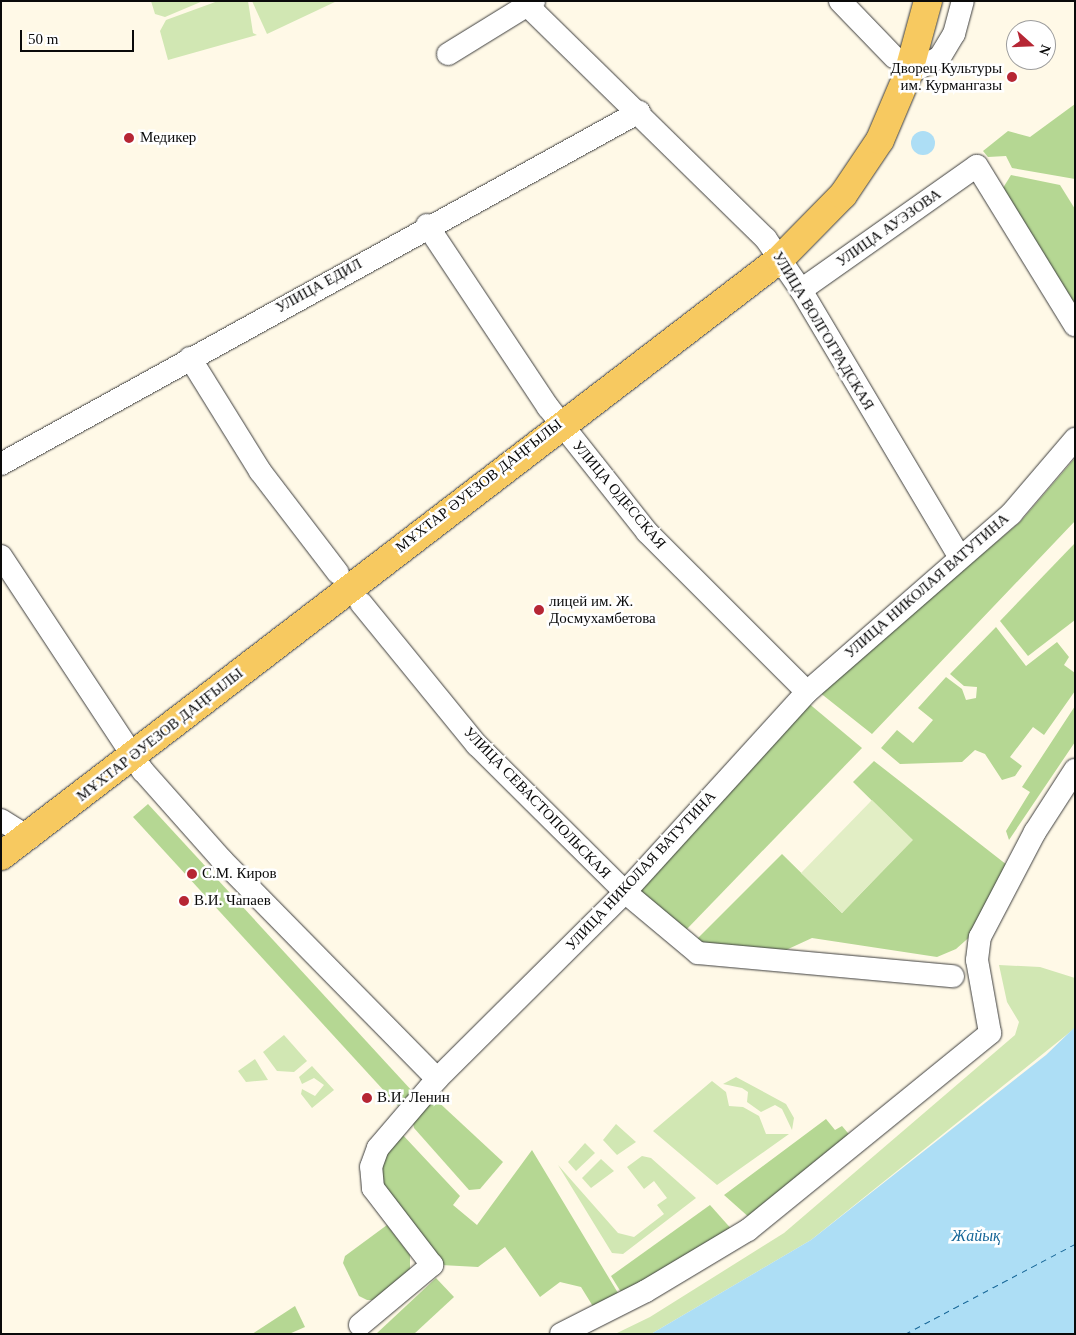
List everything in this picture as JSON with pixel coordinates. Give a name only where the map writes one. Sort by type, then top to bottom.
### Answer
[{"type":"main road","points":[[901,65],[921,30],[928,1]]},
{"type":"main road","name":"МҰХТАР ӘУЕЗОВ ДАҢҒЫЛЫ","points":[[1,856],[30,838],[133,755],[560,423],[780,259],[843,195],[880,140],[901,65]]},
{"type":"street","points":[[840,1],[901,65],[940,58],[954,34],[963,1]]},
{"type":"street","points":[[448,54],[530,3]]},
{"type":"street","name":"УЛИЦА ВОЛГОГРАДСКАЯ","points":[[530,3],[748,219],[780,259],[801,290],[959,556]]},
{"type":"street","name":"УЛИЦА ЕДИЛ","points":[[1,464],[427,226],[639,112]]},
{"type":"street","name":"УЛИЦА АУЭЗОВА","points":[[801,290],[977,166],[1075,325]]},
{"type":"street","name":"УЛИЦА ОДЕССКАЯ","points":[[427,226],[560,423],[647,532],[807,692]]},
{"type":"street","points":[[190,358],[260,471],[338,573]]},
{"type":"street","name":"УЛИЦА НИКОЛАЯ ВАТУТИНА","points":[[360,1325],[432,1266],[373,1188],[371,1167],[378,1148],[437,1079],[624,892],[807,692],[959,556],[1011,514],[1075,439]]},
{"type":"street","points":[[1,556],[133,755],[222,860],[437,1079]]},
{"type":"street","name":"УЛИЦА СЕВАСТОПОЛЬСКАЯ","points":[[361,603],[477,745],[624,892],[698,953],[953,976]]},
{"type":"street","points":[[561,1334],[646,1291],[748,1230],[990,1033],[977,960],[980,937],[1035,832],[1075,770]]},
{"type":"street","points":[[1,820],[30,838]]},
{"type":"green space","points":[[151,1],[203,1],[165,17],[155,14]]},
{"type":"green space","points":[[218,1],[248,1],[253,33],[257,35],[168,60],[160,31],[166,20]]},
{"type":"green space","points":[[252,1],[337,1],[267,34]]},
{"type":"green space","points":[[1075,104],[1075,179],[1012,168],[1006,156],[988,157],[983,151],[1008,131],[1030,137]]},
{"type":"green space","points":[[1011,175],[1060,185],[1075,209],[1075,308],[1003,188]]},
{"type":"green space","points":[[1075,458],[1075,521],[872,734],[819,692],[1020,522]]},
{"type":"green space","points":[[1075,543],[1075,620],[1028,656],[1000,621]]},
{"type":"green space","points":[[996,627],[1026,666],[1057,642],[1069,657],[1064,665],[1075,673],[1075,691],[1044,735],[1033,727],[1010,757],[1022,766],[1015,776],[1002,780],[985,754],[975,750],[962,762],[900,764],[881,748],[897,730],[913,743],[933,720],[918,708],[946,677],[962,689],[966,700],[976,698],[977,687],[964,686],[950,674]]},
{"type":"green space","points":[[807,702],[862,748],[685,931],[636,888]]},
{"type":"green space","points":[[1075,706],[1075,742],[1009,840],[1006,831],[1030,792],[1022,787]]},
{"type":"green space","points":[[874,761],[1007,865],[974,933],[956,949],[937,957],[812,938],[786,950],[694,942],[782,854],[842,913],[912,840],[853,782]]},
{"type":"green space","points":[[872,800],[913,840],[842,913],[801,873]]},
{"type":"green space","points":[[148,804],[413,1092],[398,1106],[133,817]]},
{"type":"green space","points":[[999,965],[1040,967],[1075,978],[1075,1028],[811,1240],[651,1334],[615,1334],[650,1317],[784,1233],[1015,1035],[1019,1022],[1007,1002]]},
{"type":"green space","points":[[284,1035],[307,1061],[294,1072],[277,1071],[263,1052]]},
{"type":"green space","points":[[255,1059],[268,1080],[246,1082],[238,1071]]},
{"type":"green space","points":[[312,1066],[334,1090],[312,1108],[301,1094],[302,1089],[315,1096],[324,1085],[314,1078],[302,1084],[299,1077]]},
{"type":"green space","points":[[736,1077],[786,1104],[794,1118],[792,1130],[782,1109],[775,1105],[761,1112],[747,1102],[748,1092],[742,1088],[723,1084]]},
{"type":"green space","points":[[712,1081],[726,1092],[729,1106],[743,1107],[759,1116],[766,1134],[789,1134],[717,1185],[653,1131]]},
{"type":"green space","points":[[433,1097],[503,1162],[480,1189],[469,1190],[414,1128],[413,1123]]},
{"type":"green space","points":[[826,1119],[835,1130],[842,1126],[853,1139],[751,1219],[724,1195]]},
{"type":"green space","points":[[616,1124],[636,1142],[617,1155],[603,1140]]},
{"type":"green space","points":[[401,1133],[460,1196],[453,1205],[477,1225],[532,1150],[618,1293],[594,1308],[581,1287],[560,1282],[540,1297],[505,1247],[478,1267],[441,1265],[382,1190],[379,1165]]},
{"type":"green space","points":[[585,1143],[595,1153],[576,1171],[568,1162]]},
{"type":"green space","points":[[642,1156],[651,1158],[696,1198],[623,1254],[612,1253],[558,1165],[618,1233],[634,1237],[664,1214],[657,1205],[667,1198],[654,1181],[644,1189],[627,1167]]},
{"type":"green space","points":[[601,1159],[614,1171],[591,1188],[582,1178]]},
{"type":"green space","points":[[710,1205],[734,1232],[624,1297],[611,1276]]},
{"type":"green space","points":[[387,1225],[410,1255],[410,1270],[375,1300],[367,1300],[359,1296],[343,1263],[345,1256]]},
{"type":"green space","points":[[436,1278],[454,1297],[414,1334],[376,1334]]},
{"type":"green space","points":[[295,1306],[305,1327],[289,1334],[252,1334]]},
{"type":"water","points":[[923,131],[931,135],[935,143],[931,151],[923,155],[915,151],[911,143],[915,135]]},
{"type":"water","name":"Жайық","points":[[1075,1027],[1075,1334],[651,1334],[811,1240],[1046,1055]]},
{"type":"ferry route","points":[[905,1334],[1075,1244]]},
{"type":"place","name":"Дворец Культуры им. Курмангазы","points":[[1012,77]]},
{"type":"place","name":"Медикер","points":[[129,138]]},
{"type":"place","name":"лицей им. Ж. Досмухамбетова","points":[[539,610]]},
{"type":"place","name":"С.М. Киров","points":[[192,874]]},
{"type":"place","name":"В.И. Чапаев","points":[[184,901]]},
{"type":"place","name":"В.И. Ленин","points":[[367,1098]]}]
